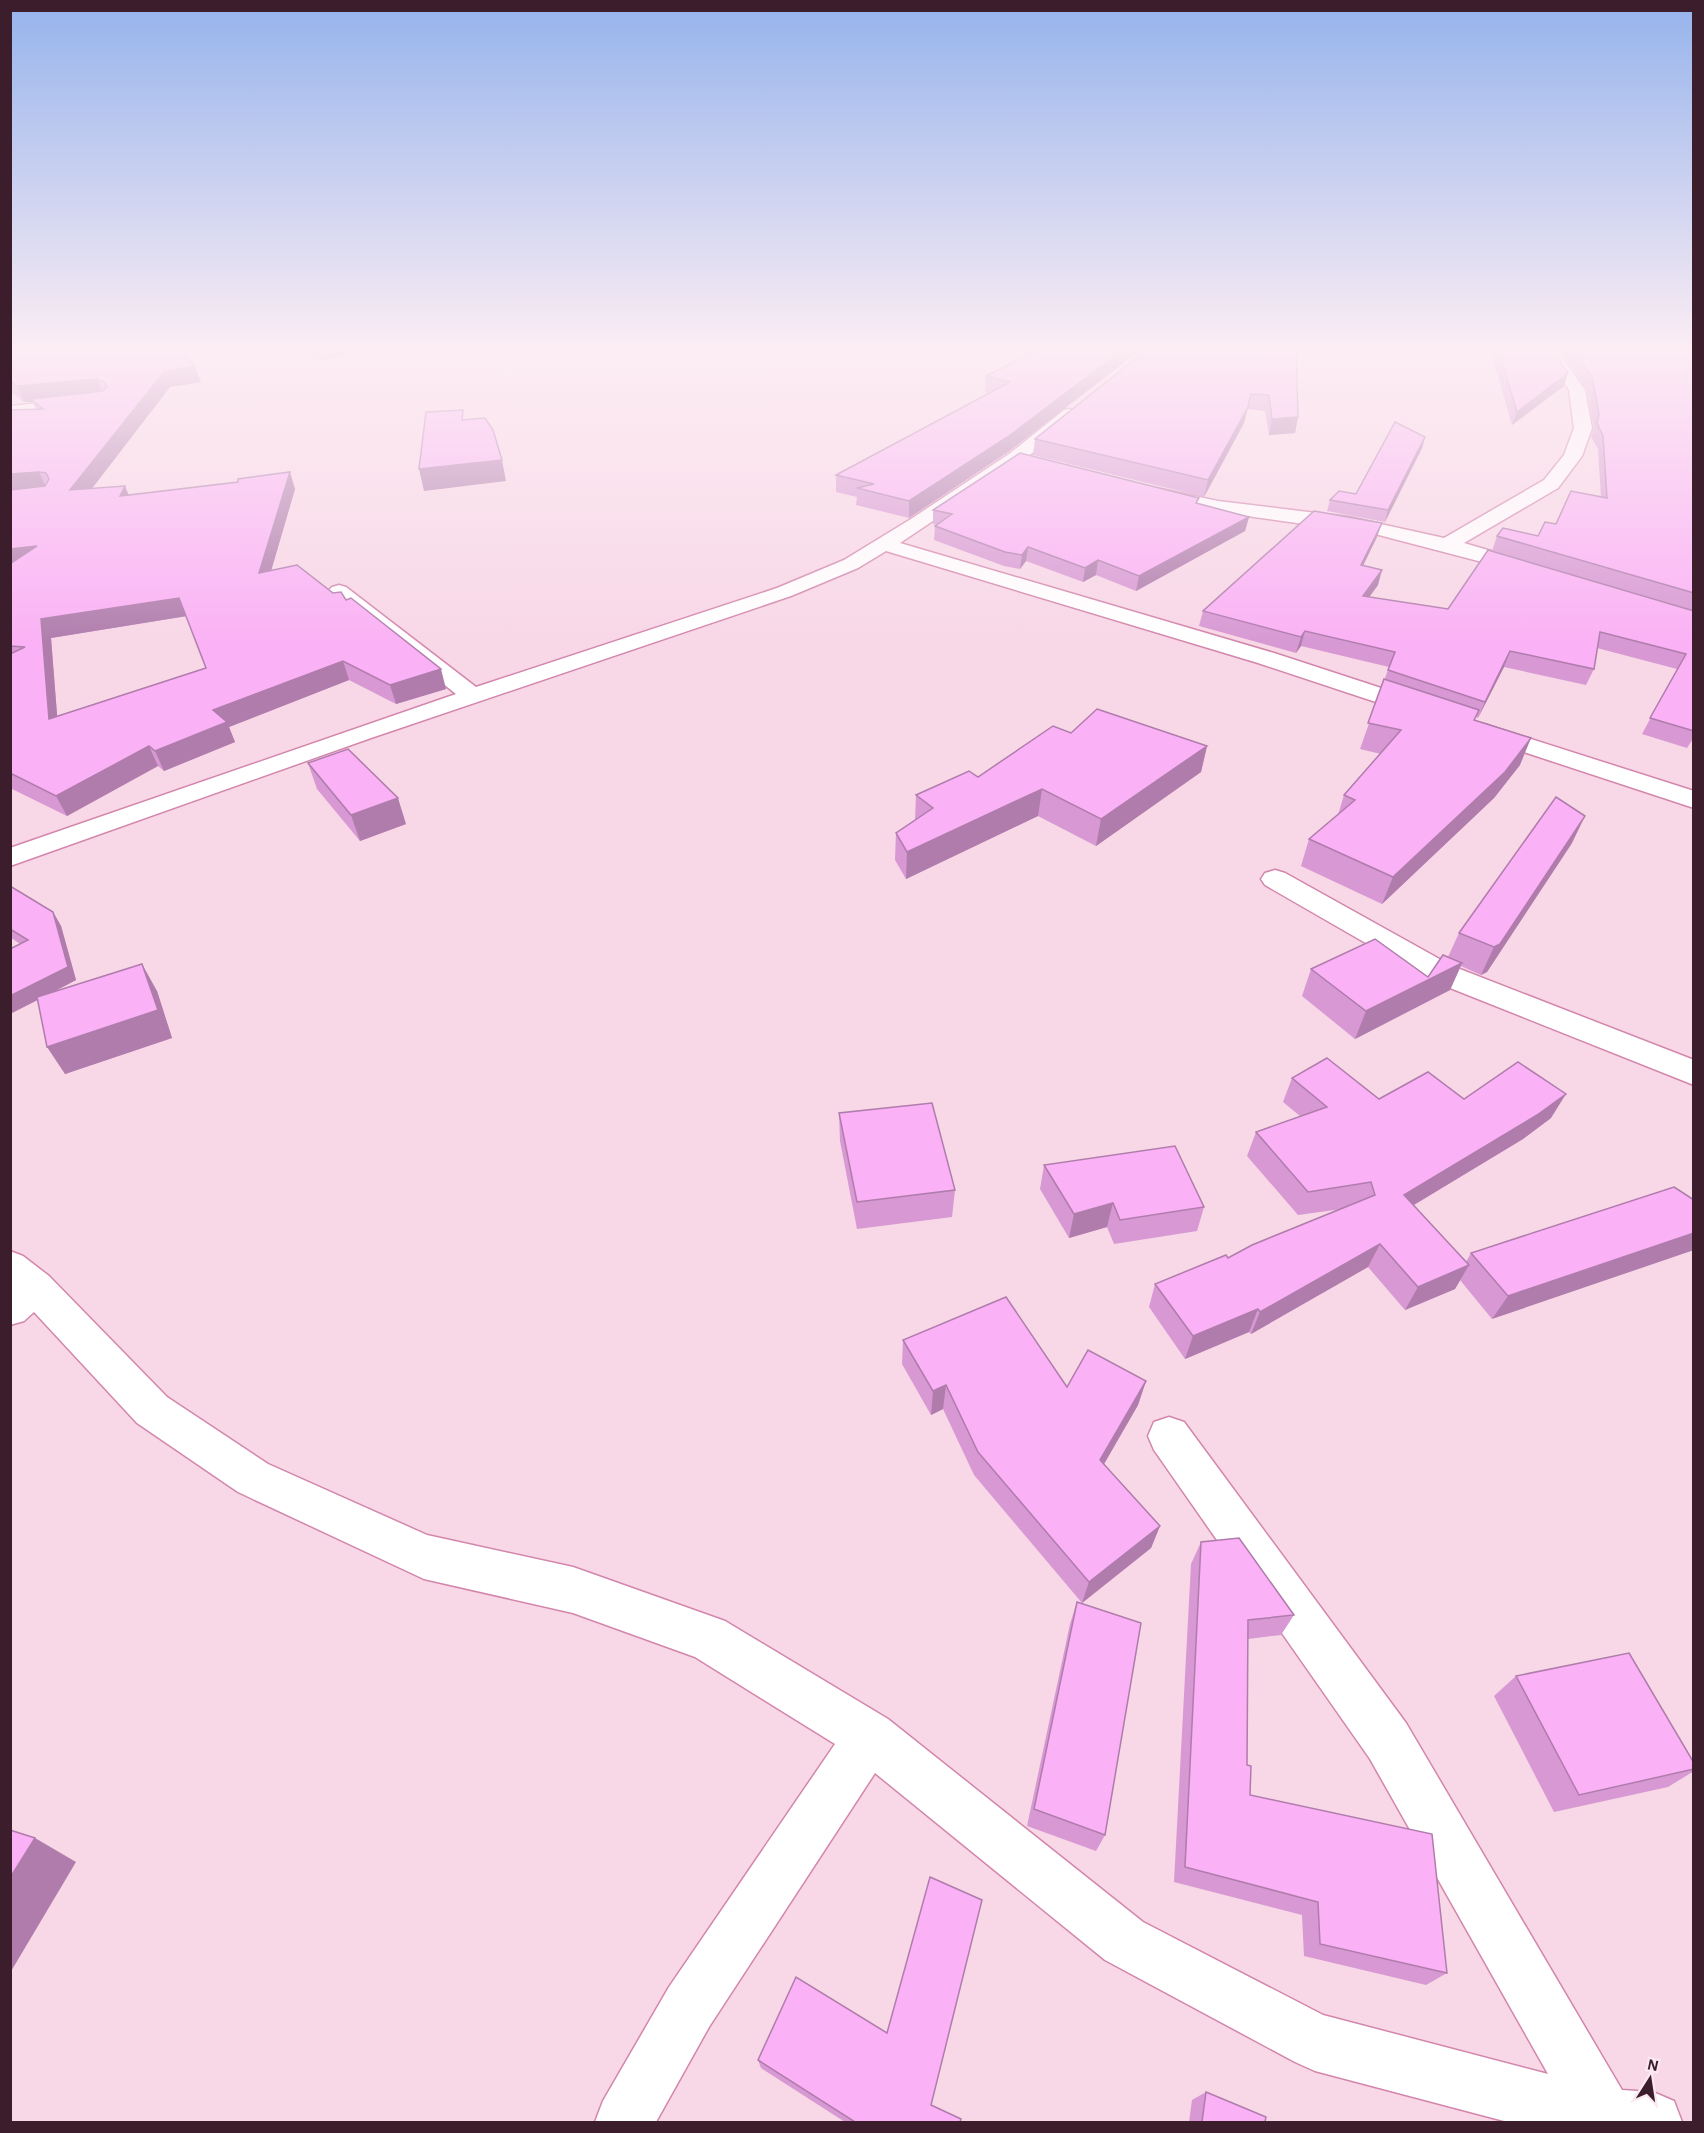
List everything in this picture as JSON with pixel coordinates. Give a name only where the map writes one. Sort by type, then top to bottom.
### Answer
[{"type":"street","points":[[10,858],[473,696],[783,592],[851,564],[1026,461],[1039,448]]},
{"type":"street","points":[[1446,545],[1551,484],[1573,456],[1576,448]]},
{"type":"street","points":[[1136,489],[1211,507],[1324,519],[1384,530],[1446,545],[1542,573]]},
{"type":"street","points":[[883,544],[1266,658],[1694,800]]},
{"type":"street","points":[[339,591],[473,696]]},
{"type":"street","points":[[1275,879],[1441,973],[1694,1073]]},
{"type":"street","points":[[19,1288],[152,1410],[253,1478],[424,1557],[573,1590],[708,1638],[870,1737],[1124,1941],[1315,2042],[1630,2121]]},
{"type":"street","points":[[1169,1436],[1388,1742],[1630,2121]]},
{"type":"street","points":[[624,2122],[689,2007],[870,1737]]},
{"type":"building","points":[[10,448],[104,448],[70,490],[125,486],[120,496],[238,482],[238,479],[290,472],[259,573],[297,565],[333,593],[341,592],[346,600],[351,598],[441,669],[390,685],[343,661],[213,710],[227,722],[155,751],[149,746],[56,796],[10,773],[10,654],[25,647],[10,646],[10,564],[37,546],[10,549],[10,490],[45,486],[49,479],[46,473],[39,472],[10,474]],"holes":[[[179,598],[206,668],[49,719],[41,619]]]},
{"type":"building","points":[[422,448],[498,448],[502,460],[419,469]]},
{"type":"building","points":[[887,448],[991,448],[909,501],[857,488],[874,484],[836,475]]},
{"type":"building","points":[[1071,448],[1226,448],[1208,480]]},
{"type":"building","points":[[1381,448],[1420,448],[1388,510],[1330,500],[1339,491],[1356,494]]},
{"type":"building","points":[[1604,448],[1694,448],[1694,593],[1497,536],[1503,528],[1538,536],[1545,522],[1556,524],[1571,491],[1607,498]]},
{"type":"building","points":[[1020,453],[1199,498],[1196,503],[1249,517],[1139,576],[1098,560],[1085,568],[1028,547],[1022,555],[1005,552],[935,526],[952,514],[933,510]]},
{"type":"building","points":[[1314,511],[1382,523],[1361,565],[1382,570],[1363,596],[1448,609],[1488,550],[1694,611],[1694,731],[1650,718],[1686,654],[1600,632],[1594,669],[1510,651],[1485,702],[1388,670],[1395,652],[1305,631],[1301,637],[1203,611]]},
{"type":"building","points":[[1384,679],[1479,710],[1474,720],[1531,738],[1505,772],[1393,877],[1309,839],[1355,800],[1344,795],[1401,730],[1368,723]]},
{"type":"building","points":[[1097,709],[1207,746],[1101,819],[1042,789],[907,852],[896,833],[933,808],[916,795],[969,771],[978,777],[1053,726],[1071,733]]},
{"type":"building","points":[[348,749],[398,798],[351,815],[308,763]]},
{"type":"building","points":[[1556,797],[1585,816],[1500,944],[1494,947],[1459,933]]},
{"type":"building","points":[[10,886],[53,912],[68,967],[10,996],[10,949],[28,940],[10,929]]},
{"type":"building","points":[[1375,939],[1428,977],[1443,955],[1462,963],[1366,1011],[1311,969]]},
{"type":"building","points":[[142,964],[158,1010],[47,1047],[37,997]]},
{"type":"building","points":[[1327,1058],[1379,1099],[1428,1072],[1464,1099],[1518,1062],[1566,1094],[1537,1115],[1404,1195],[1469,1265],[1418,1287],[1380,1244],[1260,1312],[1258,1309],[1193,1336],[1155,1284],[1226,1255],[1228,1258],[1252,1245],[1375,1195],[1371,1182],[1308,1192],[1256,1132],[1327,1107],[1292,1078]]},
{"type":"building","points":[[932,1103],[955,1190],[857,1202],[839,1113]]},
{"type":"building","points":[[1175,1146],[1204,1207],[1120,1220],[1113,1203],[1074,1214],[1044,1165]]},
{"type":"building","points":[[1674,1187],[1694,1200],[1694,1233],[1508,1296],[1471,1253]]},
{"type":"building","points":[[1006,1297],[1067,1387],[1088,1350],[1146,1381],[1100,1460],[1160,1526],[1089,1582],[978,1452],[946,1385],[933,1391],[903,1340]]},
{"type":"building","points":[[1239,1538],[1294,1615],[1248,1620],[1247,1765],[1251,1766],[1250,1795],[1432,1834],[1447,1973],[1320,1944],[1318,1902],[1185,1867],[1201,1542]]},
{"type":"building","points":[[1077,1602],[1141,1623],[1105,1835],[1034,1809]]},
{"type":"building","points":[[1629,1653],[1694,1763],[1694,1769],[1579,1795],[1516,1676]]},
{"type":"building","points":[[10,1830],[35,1838],[10,1878]]},
{"type":"building","points":[[930,1877],[982,1900],[931,2105],[961,2119],[960,2122],[855,2122],[758,2060],[796,1977],[887,2033]]},
{"type":"building","points":[[1206,2092],[1266,2117],[1265,2122],[1202,2122]]}]
